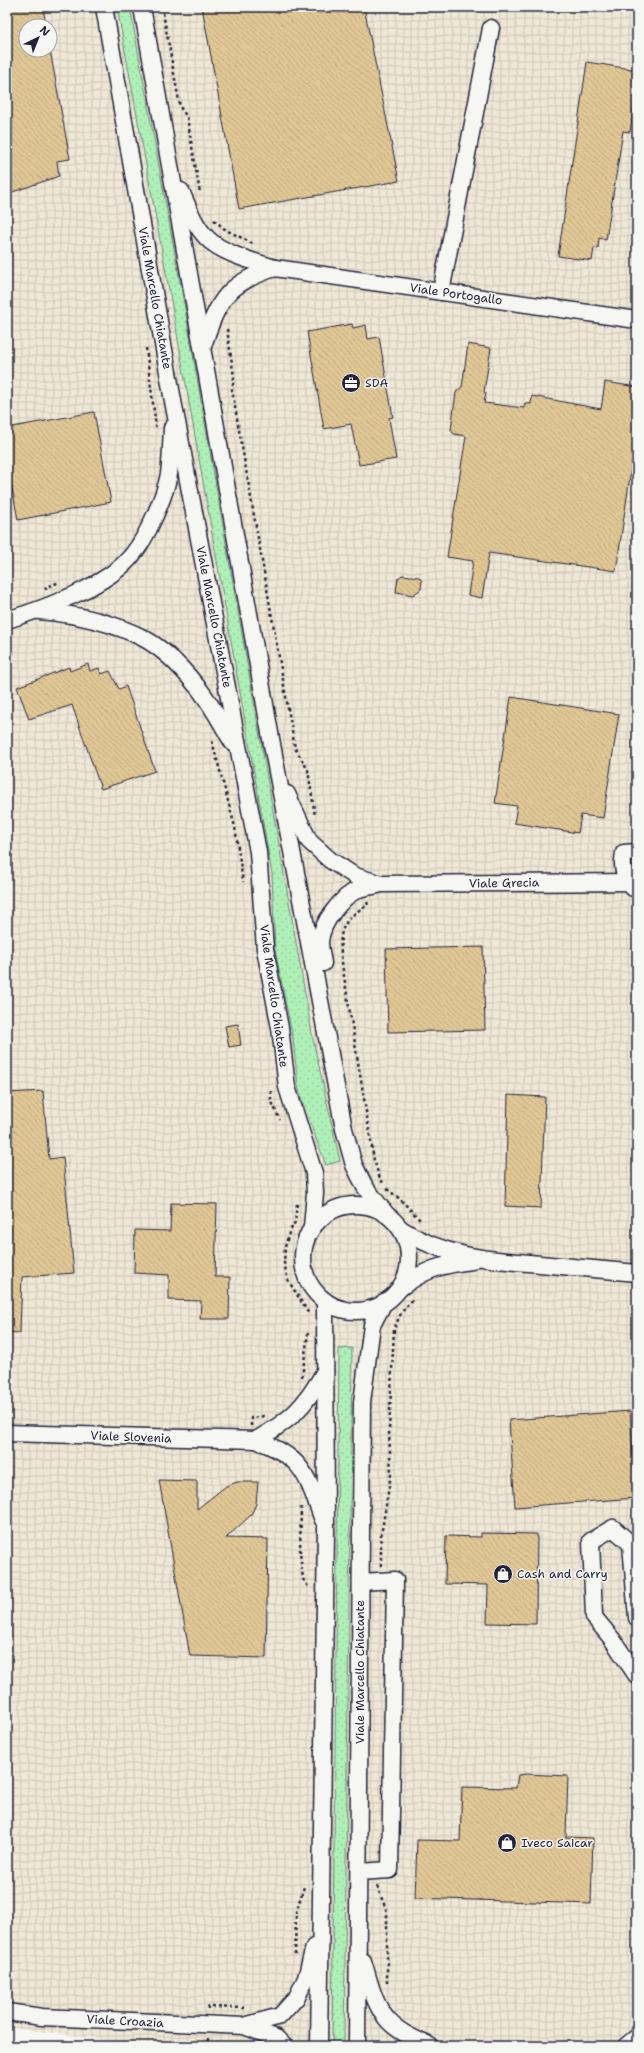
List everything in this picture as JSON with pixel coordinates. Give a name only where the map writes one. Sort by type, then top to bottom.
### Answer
[{"type":"street","name":"Viale Marcello Chiatante","points":[[104,7],[173,401],[258,852],[265,949],[280,1028],[286,1087],[314,1174],[315,1192],[312,1227]]},
{"type":"street","name":"Viale Marcello Chiatante","points":[[142,7],[280,783],[344,1129],[354,1165],[365,1187],[400,1229],[407,1244],[409,1259],[406,1274],[399,1288],[384,1302],[370,1309],[354,1311],[339,1308],[325,1301],[313,1289],[305,1274],[302,1258],[304,1242],[312,1227],[324,1215],[338,1207],[349,1205],[371,1207],[386,1214]]},
{"type":"street","points":[[441,292],[491,28]]},
{"type":"street","name":"Viale Portogallo","points":[[170,166],[192,217],[207,238],[226,250],[275,268],[637,320]]},
{"type":"street","name":"Viale Portogallo","points":[[203,348],[214,312],[223,298],[244,280],[275,268]]},
{"type":"street","points":[[7,620],[43,608],[105,579],[133,555],[150,526],[169,475],[173,401]]},
{"type":"street","points":[[43,608],[70,613],[104,623],[145,639],[172,660],[196,684],[239,754]]},
{"type":"street","name":"Viale Grecia","points":[[280,783],[294,806],[309,841],[330,860],[355,876],[380,884]]},
{"type":"street","points":[[634,885],[621,865],[624,853],[637,852]]},
{"type":"street","name":"Viale Grecia","points":[[326,1038],[327,986],[320,942],[326,919],[343,901],[358,890],[380,884],[634,885]]},
{"type":"street","points":[[400,1229],[418,1240],[446,1251],[484,1259],[637,1273]]},
{"type":"street","points":[[399,1288],[419,1274],[446,1265],[484,1259]]},
{"type":"street","points":[[319,2046],[326,1531],[325,1301]]},
{"type":"street","name":"Viale Marcello Chiatante","points":[[357,2046],[362,1402],[372,1325],[384,1302]]},
{"type":"street","points":[[253,1440],[284,1424],[312,1394],[326,1370]]},
{"type":"street","name":"Viale Slovenia","points":[[7,1433],[253,1440],[278,1448],[297,1462],[308,1480],[326,1531]]},
{"type":"street","points":[[637,1618],[631,1544],[613,1528],[591,1540],[594,1617],[612,1639],[637,1676]]},
{"type":"street","points":[[359,1872],[390,1870],[395,1580],[361,1582]]},
{"type":"street","name":"Viale Croazia","points":[[244,2026],[280,2016],[297,1997],[306,1978],[320,1926]]},
{"type":"street","points":[[358,1945],[375,1998],[386,2018],[406,2034],[430,2046]]},
{"type":"street","name":"Viale Croazia","points":[[7,2012],[42,2017],[244,2026],[276,2038],[284,2046]]},
{"type":"street","points":[[626,2046],[637,2037]]},
{"type":"path","points":[[146,342],[157,435]]},
{"type":"path","points":[[43,608],[46,587],[65,581]]},
{"type":"path","points":[[212,739],[235,827],[243,885]]},
{"type":"path","points":[[270,1086],[272,1100],[282,1127]]},
{"type":"path","points":[[297,1200],[295,1222],[289,1233],[285,1248],[284,1263],[288,1280],[309,1312],[309,1318]]},
{"type":"path","points":[[300,1382],[305,1364],[308,1332]]},
{"type":"path","points":[[253,1440],[251,1418],[272,1413]]},
{"type":"path","points":[[300,1500],[300,1553],[303,1578],[308,1587],[308,1595]]},
{"type":"path","points":[[295,1959],[296,1912],[304,1889],[304,1881]]},
{"type":"path","points":[[252,2008],[208,2007],[208,2042],[253,2045]]},
{"type":"shaded area","points":[[7,7],[637,7],[637,2046],[152,2046],[7,2027]]},
{"type":"green space","points":[[117,7],[130,7],[185,309],[313,1039],[340,1161],[326,1165],[303,1104],[298,1086],[293,1039],[275,950],[272,874],[173,311]]},
{"type":"green space","points":[[352,1348],[344,2046],[332,2046],[339,1349]]},
{"type":"building","points":[[7,7],[43,7],[45,18],[18,18],[18,58],[51,58],[70,159],[57,161],[59,176],[7,194]]},
{"type":"building","points":[[202,7],[364,7],[399,181],[239,209]]},
{"type":"building","points":[[587,62],[637,70],[637,85],[630,132],[623,131],[606,240],[599,238],[598,249],[594,248],[592,261],[558,256]]},
{"type":"building","name":"SDA","points":[[352,324],[353,328],[366,325],[368,339],[379,337],[393,417],[389,418],[396,459],[359,465],[351,424],[324,429],[307,332]]},
{"type":"building","points":[[468,344],[491,348],[484,392],[486,393],[484,403],[524,408],[525,403],[531,404],[532,396],[601,409],[605,382],[637,387],[637,429],[616,571],[489,553],[482,598],[468,595],[473,561],[447,557],[466,436],[454,434],[451,430],[456,392],[462,387]]},
{"type":"building","points":[[94,412],[111,502],[18,520],[7,461],[7,428]]},
{"type":"building","points":[[402,575],[419,577],[422,581],[421,589],[413,595],[396,592],[398,578]]},
{"type":"building","points":[[88,664],[90,671],[99,668],[101,674],[110,671],[119,689],[126,686],[155,771],[101,789],[72,705],[29,719],[17,687],[69,667],[70,671]]},
{"type":"building","points":[[511,697],[619,714],[603,818],[581,815],[578,833],[514,823],[517,806],[495,803]]},
{"type":"building","points":[[483,947],[485,1030],[388,1032],[386,949]]},
{"type":"building","points":[[238,1024],[241,1045],[229,1047],[225,1026]]},
{"type":"building","points":[[43,1091],[49,1159],[63,1157],[74,1273],[22,1277],[20,1333],[7,1332],[7,1093]]},
{"type":"building","points":[[508,1095],[545,1097],[541,1208],[505,1206]]},
{"type":"building","points":[[171,1203],[217,1204],[215,1277],[230,1277],[229,1319],[200,1319],[201,1301],[169,1300],[169,1275],[134,1273],[135,1230],[170,1231]]},
{"type":"building","points":[[630,1411],[636,1498],[515,1507],[509,1420]]},
{"type":"building","points":[[159,1480],[197,1481],[197,1509],[226,1486],[237,1482],[258,1482],[256,1504],[251,1515],[226,1538],[268,1539],[266,1658],[190,1656]]},
{"type":"building","points":[[481,1533],[537,1534],[536,1624],[487,1623],[488,1585],[445,1584],[446,1536],[481,1537]]},
{"type":"building","name":"Iveco Saicar","points":[[518,1775],[568,1776],[566,1837],[593,1838],[591,1904],[415,1898],[417,1840],[460,1841],[462,1787],[516,1788]]},
{"type":"place","name":"SDA","points":[[351,383]]},
{"type":"place","name":"Cash and Carry","points":[[503,1574]]},
{"type":"place","name":"Iveco Saicar","points":[[507,1843]]}]
